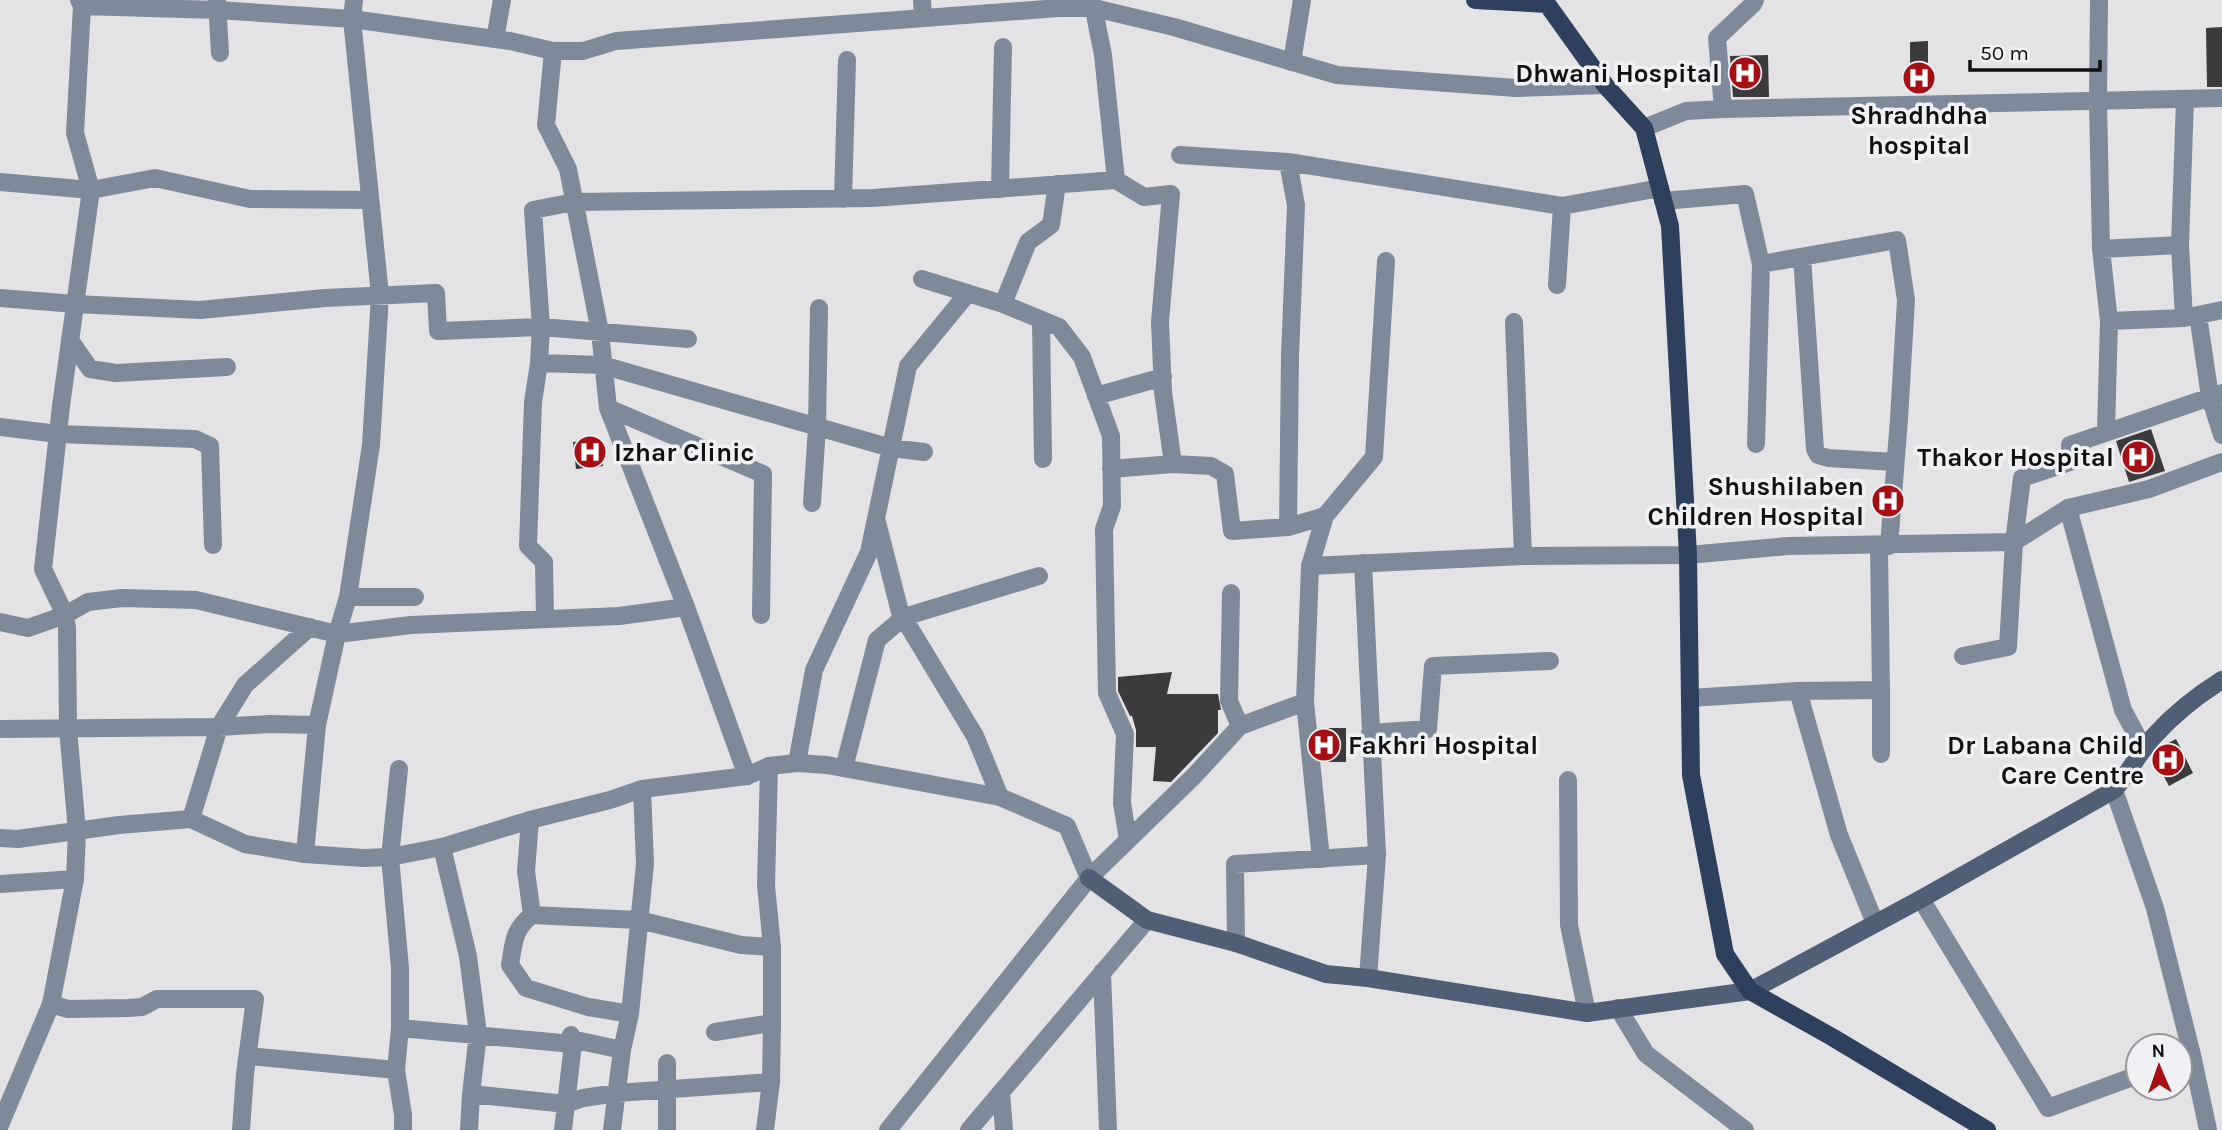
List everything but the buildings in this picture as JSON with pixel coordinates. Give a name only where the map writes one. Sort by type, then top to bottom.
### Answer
[{"type":"main road","points":[[1475,0],[1547,2],[1605,85],[1644,128],[1662,195],[1670,226],[1689,555],[1691,775],[1725,954],[1750,991],[1987,1130]]},
{"type":"main road","points":[[1089,878],[1147,920],[1236,943],[1326,974],[1368,978],[1587,1013],[1750,991],[1921,899],[2115,789],[2153,736],[2222,680]]},
{"type":"street","points":[[305,854],[317,724],[348,597],[371,445],[380,295],[352,19],[354,0]]},
{"type":"street","points":[[495,39],[502,0]]},
{"type":"street","points":[[1292,62],[1302,0]]},
{"type":"street","points":[[1723,109],[1717,38],[1755,0]]},
{"type":"street","points":[[2099,0],[2101,248],[2109,321],[2106,431]]},
{"type":"street","points":[[0,1125],[51,1004],[75,879],[77,831],[68,729],[67,628],[65,615],[43,569],[91,190],[75,133],[80,3],[217,5],[352,19],[495,39],[553,51],[583,51],[616,41],[923,9],[1059,8],[1093,4],[1337,75],[1516,88],[1605,85]]},
{"type":"street","points":[[1093,4],[1103,55],[1116,180]]},
{"type":"street","points":[[217,5],[220,53]]},
{"type":"street","points":[[1000,189],[1003,47]]},
{"type":"street","points":[[553,51],[545,125],[568,169],[600,332],[608,408],[686,607],[747,776]]},
{"type":"street","points":[[844,199],[847,60]]},
{"type":"street","points":[[1644,128],[1686,111],[1723,109],[2222,98]]},
{"type":"street","points":[[2185,99],[2180,245],[2191,316],[2216,395],[2222,435]]},
{"type":"street","points":[[1180,155],[1288,162],[1562,206],[1662,195],[1745,194],[1761,264],[1756,444]]},
{"type":"street","points":[[1288,162],[1296,205],[1290,356],[1288,527]]},
{"type":"street","points":[[0,182],[91,190],[155,178],[250,199],[370,201]]},
{"type":"street","points":[[545,619],[544,562],[528,546],[533,401],[541,327],[533,210],[574,202],[844,199],[1116,180],[1144,197],[1171,194],[1160,323],[1173,464]]},
{"type":"street","points":[[1003,304],[1028,242],[1051,225],[1057,184]]},
{"type":"street","points":[[1557,285],[1562,206]]},
{"type":"street","points":[[1761,264],[1897,240],[1906,300],[1899,419],[1884,546],[1881,754]]},
{"type":"street","points":[[2101,248],[2180,245]]},
{"type":"street","points":[[1802,257],[1815,449],[1818,455],[1828,458],[1895,462]]},
{"type":"street","points":[[1321,859],[1306,702],[1310,566],[1325,516],[1374,457],[1386,261]]},
{"type":"street","points":[[922,279],[1003,304],[1059,327],[1082,357],[1111,436],[1111,506],[1104,529],[1107,693],[1125,734],[1122,803],[1128,840]]},
{"type":"street","points":[[0,298],[200,310],[325,298],[436,293],[438,331],[541,327],[688,339]]},
{"type":"street","points":[[797,764],[814,670],[869,552],[908,366],[968,293]]},
{"type":"street","points":[[812,503],[817,427],[819,308]]},
{"type":"street","points":[[2109,321],[2191,316],[2222,310]]},
{"type":"street","points":[[1041,320],[1042,459]]},
{"type":"street","points":[[1514,323],[1523,556]]},
{"type":"street","points":[[70,340],[90,369],[116,373],[227,367]]},
{"type":"street","points":[[539,363],[602,365],[891,448],[924,452]]},
{"type":"street","points":[[1096,396],[1163,377]]},
{"type":"street","points":[[1964,656],[2008,647],[2014,542],[2022,478],[2070,462],[2070,444],[2216,395]]},
{"type":"street","points":[[608,408],[763,474],[761,615]]},
{"type":"street","points":[[0,427],[58,434],[195,439],[210,446],[214,545]]},
{"type":"street","points":[[1310,566],[1523,556],[1689,555],[1788,546],[2014,542],[2068,508],[2150,489],[2222,462]]},
{"type":"street","points":[[1111,469],[1173,464],[1211,466],[1225,474],[1232,531],[1288,527],[1325,516]]},
{"type":"street","points":[[2068,508],[2123,710],[2144,749]]},
{"type":"street","points":[[876,518],[900,612],[975,736],[1000,797]]},
{"type":"street","points":[[1363,564],[1377,855],[1368,978]]},
{"type":"street","points":[[844,768],[877,640],[904,617],[1039,576]]},
{"type":"street","points":[[1231,593],[1229,701],[1240,726]]},
{"type":"street","points":[[348,597],[415,597]]},
{"type":"street","points":[[0,622],[28,628],[65,615],[88,602],[122,598],[196,600],[337,634],[411,625],[619,615],[686,607]]},
{"type":"street","points":[[191,819],[219,727],[245,685],[310,627]]},
{"type":"street","points":[[1370,733],[1428,729],[1433,666],[1550,661]]},
{"type":"street","points":[[1690,698],[1798,691],[1881,690]]},
{"type":"street","points":[[1798,691],[1839,835],[1875,923]]},
{"type":"street","points":[[888,1130],[1089,878],[1195,775],[1240,726],[1306,702]]},
{"type":"street","points":[[0,729],[317,724]]},
{"type":"street","points":[[0,838],[18,839],[191,819],[245,844],[305,854],[390,857],[442,847],[642,789],[747,776],[769,766],[797,764],[844,768],[1000,797],[1066,825],[1089,878]]},
{"type":"street","points":[[765,1130],[771,1082],[772,1023],[772,947],[766,885],[769,766]]},
{"type":"street","points":[[399,769],[390,857],[400,968],[400,1028],[396,1070],[403,1130]]},
{"type":"street","points":[[1568,780],[1569,925],[1587,1013]]},
{"type":"street","points":[[612,1130],[622,1050],[630,1014],[645,864],[642,789]]},
{"type":"street","points":[[2115,789],[2155,908],[2181,1032]]},
{"type":"street","points":[[530,820],[526,871],[532,915]]},
{"type":"street","points":[[442,847],[468,956],[478,1034],[469,1130]]},
{"type":"street","points":[[1236,943],[1235,864],[1377,855]]},
{"type":"street","points":[[0,884],[75,879]]},
{"type":"street","points":[[1921,899],[2048,1108],[2124,1080]]},
{"type":"street","points":[[630,1014],[588,1007],[526,988],[510,965],[514,938],[520,925],[532,915],[639,920],[741,945],[772,947]]},
{"type":"street","points":[[969,1130],[1147,920]]},
{"type":"street","points":[[1102,972],[1108,1130]]},
{"type":"street","points":[[51,1004],[68,1009],[128,1008],[142,1007],[157,999],[255,999],[241,1130]]},
{"type":"street","points":[[1618,1008],[1646,1055],[1745,1130]]},
{"type":"street","points":[[715,1032],[772,1023]]},
{"type":"street","points":[[400,1028],[572,1039],[622,1050]]},
{"type":"street","points":[[563,1130],[572,1039]]},
{"type":"street","points":[[249,1056],[396,1070]]},
{"type":"street","points":[[667,1063],[667,1130]]},
{"type":"street","points":[[471,1094],[566,1104],[583,1098],[617,1093],[771,1082]]},
{"type":"street","points":[[2194,1083],[2208,1126]]},
{"type":"street","points":[[1001,1092],[1004,1130]]},
{"type":"place","name":"Dhwani Hospital","points":[[1745,73]]},
{"type":"place","name":"Shradhdha hospital","points":[[1919,78]]},
{"type":"place","name":"Izhar Clinic","points":[[590,452]]},
{"type":"place","name":"Thakor Hospital","points":[[2138,457]]},
{"type":"place","name":"Shushilaben Children Hospital","points":[[1888,501]]},
{"type":"place","name":"Fakhri Hospital","points":[[1324,745]]},
{"type":"place","name":"Dr Labana Child Care Centre","points":[[2168,760]]}]
